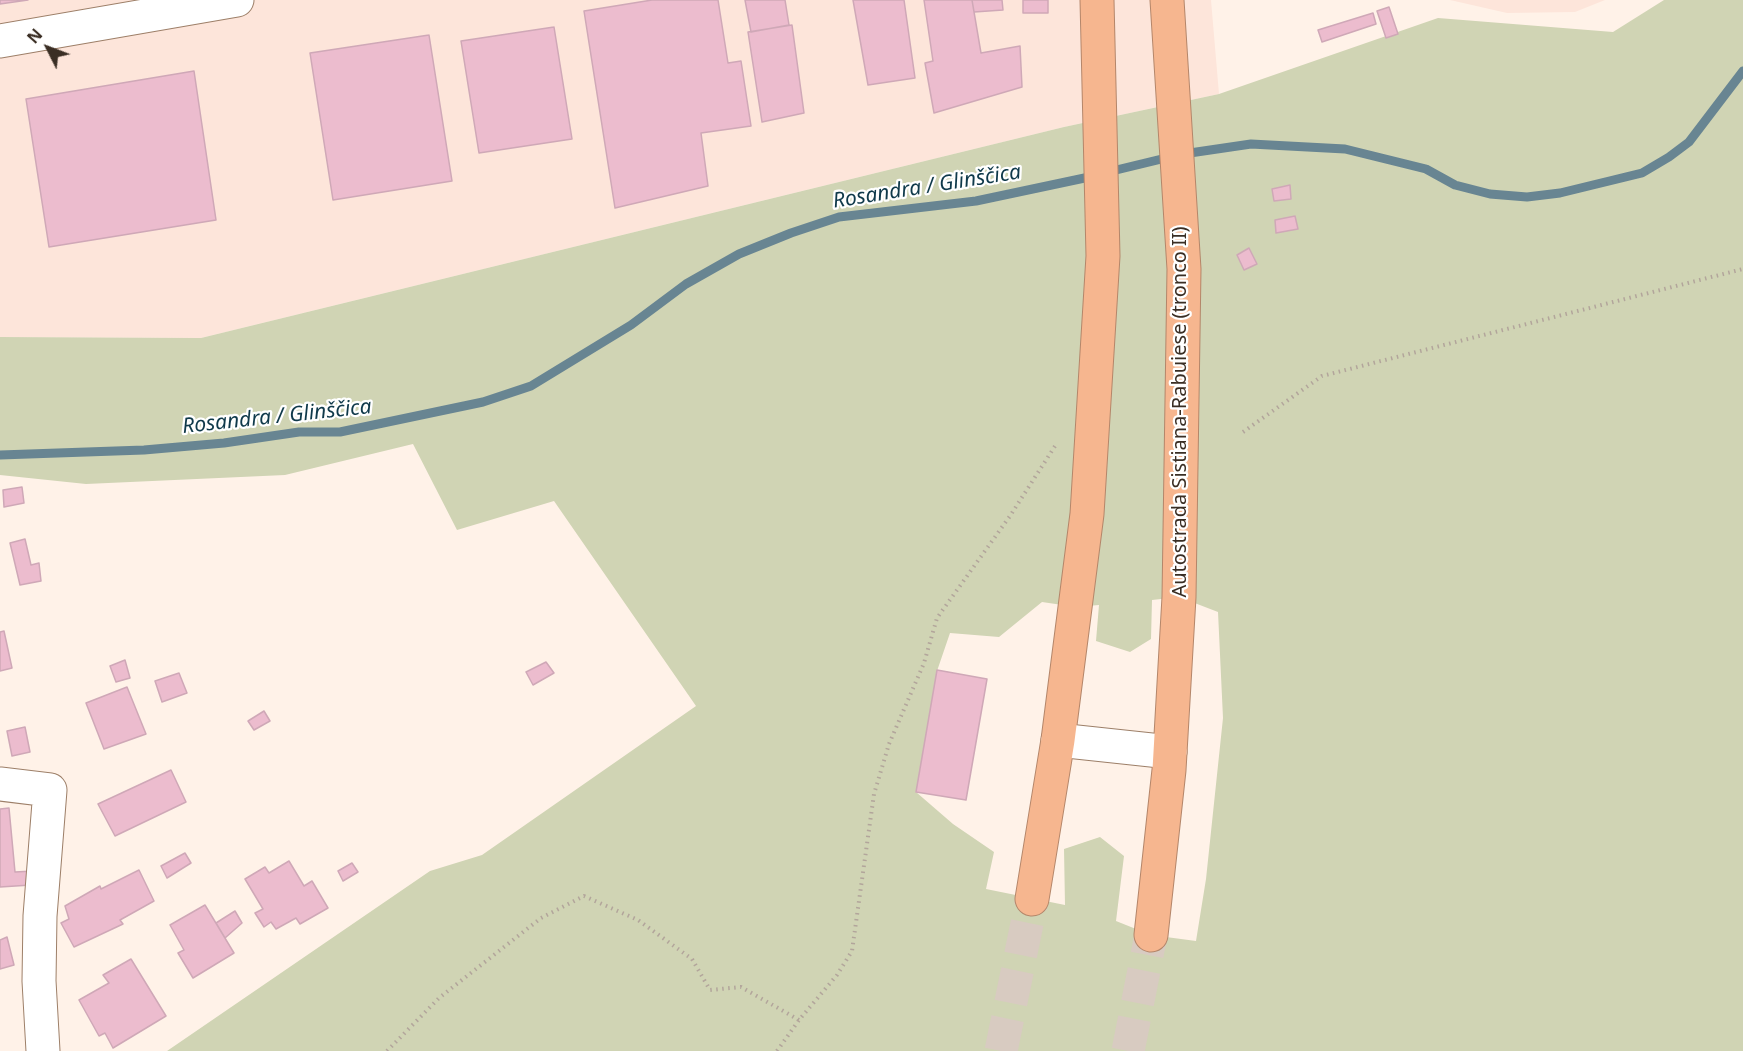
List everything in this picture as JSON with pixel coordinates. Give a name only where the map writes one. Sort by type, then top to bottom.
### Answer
[{"type":"highway","points":[[1032,899],[1058,740],[1087,514],[1103,256],[1097,0]]},
{"type":"highway","name":"Autostrada Sistiana-Rabuiese (tronco II)","points":[[1151,935],[1170,752],[1179,597],[1184,269],[1167,0]]},
{"type":"street","points":[[0,41],[237,0]]},
{"type":"street","points":[[1058,740],[1170,752]]},
{"type":"street","points":[[0,784],[50,790],[40,916],[39,981],[43,1051]]},
{"type":"path","points":[[1243,432],[1322,376],[1743,269]]},
{"type":"path","points":[[777,1051],[799,1020],[837,975],[852,951],[874,795],[889,744],[924,663],[938,618],[1010,516],[1047,456],[1063,436]]},
{"type":"path","points":[[387,1051],[448,990],[541,918],[584,896],[638,920],[692,959],[710,990],[741,987],[799,1020]]},
{"type":"shaded area","points":[[0,0],[1211,0],[1219,94],[1064,127],[201,338],[0,337]]},
{"type":"shaded area","points":[[1450,0],[1605,0],[1575,12],[1507,13]]},
{"type":"green space","points":[[1664,0],[1743,0],[1743,1051],[167,1051],[430,871],[482,855],[696,706],[554,501],[457,530],[413,444],[285,475],[86,484],[0,475],[0,337],[201,338],[1064,127],[1219,94],[1438,18],[1613,32]],"holes":[[[1179,597],[1218,612],[1223,718],[1206,879],[1196,941],[1151,935],[1116,921],[1124,856],[1100,837],[1064,849],[1065,905],[986,889],[994,852],[953,824],[916,792],[937,671],[950,633],[999,637],[1042,602],[1076,607],[1099,605],[1096,641],[1130,652],[1151,639],[1152,600]]]},
{"type":"building","points":[[0,0],[28,0],[0,4]]},
{"type":"building","points":[[652,0],[718,0],[728,63],[741,61],[751,126],[701,133],[708,186],[615,208],[584,11]]},
{"type":"building","points":[[745,0],[785,0],[789,25],[751,32]]},
{"type":"building","points":[[853,0],[904,0],[915,78],[868,85]]},
{"type":"building","points":[[924,0],[972,0],[981,53],[1020,46],[1022,87],[934,113],[925,63],[933,61]]},
{"type":"building","points":[[972,0],[1002,0],[1003,10],[974,12]]},
{"type":"building","points":[[1023,0],[1048,0],[1048,13],[1023,13]]},
{"type":"building","points":[[1389,7],[1398,34],[1386,38],[1377,11]]},
{"type":"building","points":[[1373,13],[1376,24],[1322,42],[1318,30]]},
{"type":"building","points":[[792,25],[804,113],[762,122],[748,32]]},
{"type":"building","points":[[554,27],[572,139],[479,153],[461,41]]},
{"type":"building","points":[[429,35],[452,181],[333,200],[310,53]]},
{"type":"building","points":[[194,71],[216,220],[49,247],[26,99]]},
{"type":"building","points":[[1290,185],[1291,199],[1274,201],[1272,189]]},
{"type":"building","points":[[1295,216],[1298,229],[1276,233],[1275,220]]},
{"type":"building","points":[[1249,248],[1257,264],[1244,270],[1237,255]]},
{"type":"building","points":[[22,487],[24,503],[4,507],[3,490]]},
{"type":"building","points":[[25,539],[31,565],[39,563],[41,581],[20,585],[10,543]]},
{"type":"building","points":[[4,631],[12,668],[0,671],[0,632]]},
{"type":"building","points":[[125,660],[130,678],[116,682],[110,666]]},
{"type":"building","points":[[546,662],[554,673],[533,685],[526,672]]},
{"type":"building","points":[[937,670],[987,679],[966,800],[916,792]]},
{"type":"building","points":[[179,673],[187,693],[162,702],[155,681]]},
{"type":"building","points":[[127,687],[146,734],[104,749],[86,703]]},
{"type":"building","points":[[264,711],[270,721],[254,730],[248,721]]},
{"type":"building","points":[[25,727],[30,752],[12,756],[7,731]]},
{"type":"building","points":[[171,770],[186,802],[115,836],[98,804]]},
{"type":"building","points":[[9,808],[15,872],[33,871],[31,885],[0,887],[0,809]]},
{"type":"building","points":[[185,853],[191,863],[167,878],[161,866]]},
{"type":"building","points":[[289,861],[304,886],[312,881],[328,908],[300,924],[296,918],[276,929],[271,922],[264,927],[255,913],[263,909],[245,879],[265,867],[269,873]]},
{"type":"building","points":[[352,863],[358,872],[343,881],[338,871]]},
{"type":"building","points":[[139,870],[154,901],[120,920],[123,924],[74,947],[61,923],[69,919],[65,906],[100,886],[101,889]]},
{"type":"building","points":[[205,905],[234,953],[193,978],[178,953],[184,950],[170,925]]},
{"type":"building","points":[[235,911],[242,923],[225,938],[216,923]]},
{"type":"building","points":[[7,937],[14,965],[0,969],[0,940]]},
{"type":"building","points":[[131,959],[166,1016],[113,1048],[105,1033],[99,1036],[79,1000],[109,983],[103,975]]},
{"type":"waterway","name":"Rosandra / Glinščica","points":[[1183,154],[1251,144],[1345,149],[1426,169],[1455,185],[1490,194],[1527,197],[1560,193],[1642,173],[1669,157],[1689,142],[1743,71]]},
{"type":"waterway","name":"Rosandra / Glinščica","points":[[1108,172],[1170,157]]},
{"type":"waterway","name":"Rosandra / Glinščica","points":[[0,455],[144,450],[224,443],[299,432],[340,432],[483,402],[531,386],[631,325],[686,284],[739,254],[791,233],[839,217],[976,201],[1094,176]]},
{"type":"tunnel","points":[[1001,1051],[1032,899]]},
{"type":"tunnel","points":[[1128,1051],[1151,935]]}]
